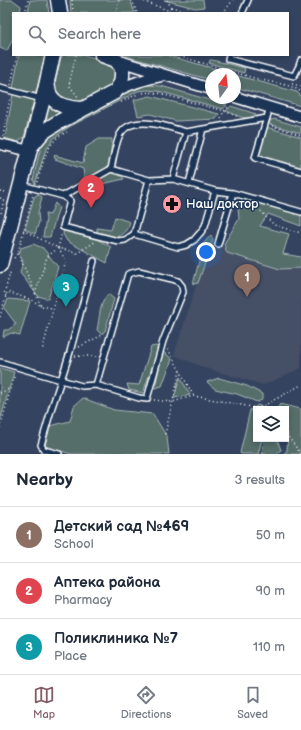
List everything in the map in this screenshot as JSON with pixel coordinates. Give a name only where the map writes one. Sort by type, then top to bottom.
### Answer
[{"type":"street","points":[[58,0],[60,12]]},
{"type":"street","points":[[105,56],[205,88]]},
{"type":"street","points":[[8,266],[21,185],[53,57]]},
{"type":"street","points":[[116,60],[122,68],[118,97]]},
{"type":"street","points":[[47,82],[49,95],[55,102],[73,109],[118,97],[132,83],[163,75]]},
{"type":"street","points":[[241,99],[301,117]]},
{"type":"street","points":[[30,149],[43,132],[82,106]]},
{"type":"street","points":[[1,144],[30,149]]},
{"type":"lane","points":[[242,12],[248,0]]},
{"type":"lane","points":[[229,56],[228,59],[294,76],[300,66],[301,60]]},
{"type":"lane","points":[[0,88],[43,99]]},
{"type":"lane","points":[[270,107],[256,158],[301,171]]},
{"type":"lane","points":[[111,169],[119,136],[122,131],[129,126],[141,123],[154,123],[186,132],[267,118]]},
{"type":"lane","points":[[189,183],[203,129]]},
{"type":"lane","points":[[173,179],[186,132]]},
{"type":"lane","points":[[63,196],[111,169],[149,180],[173,179],[215,191],[233,193],[301,212]]},
{"type":"lane","points":[[21,185],[63,196],[70,201],[63,227],[118,241],[125,240],[134,234],[149,180]]},
{"type":"lane","points":[[134,234],[178,246],[186,245],[194,240],[205,226],[215,191]]},
{"type":"lane","points":[[218,244],[233,193]]},
{"type":"lane","points":[[59,454],[44,450],[41,445],[52,406],[70,354],[94,261]]},
{"type":"lane","points":[[0,362],[82,386],[96,385],[147,400],[164,340],[183,292],[182,286],[178,281],[139,271],[128,274],[96,385]]},
{"type":"path","points":[[25,12],[28,0]]},
{"type":"path","points":[[72,0],[73,12]]},
{"type":"path","points":[[116,12],[119,0]]},
{"type":"path","points":[[132,0],[137,12]]},
{"type":"path","points":[[140,0],[169,12],[171,7]]},
{"type":"path","points":[[167,0],[171,7],[190,12]]},
{"type":"path","points":[[224,12],[233,0]]},
{"type":"path","points":[[1,144],[16,56]]},
{"type":"path","points":[[76,56],[68,85],[82,106]]},
{"type":"path","points":[[179,56],[246,76],[272,82],[299,90],[301,92]]},
{"type":"path","points":[[292,84],[301,86]]},
{"type":"path","points":[[118,97],[147,92],[158,93],[224,111],[250,121]]},
{"type":"path","points":[[224,111],[229,106]]},
{"type":"path","points":[[265,124],[301,135]]},
{"type":"path","points":[[6,296],[4,294],[8,266],[18,253],[35,188],[47,153],[54,141],[71,129]]},
{"type":"path","points":[[35,168],[41,170]]},
{"type":"path","points":[[0,190],[6,192]]},
{"type":"path","points":[[248,197],[274,225],[301,233]]},
{"type":"path","points":[[0,198],[4,200]]},
{"type":"path","points":[[36,294],[47,256],[58,248],[63,227]]},
{"type":"path","points":[[24,230],[58,248],[77,253],[102,237]]},
{"type":"path","points":[[42,351],[66,261],[58,248]]},
{"type":"path","points":[[18,253],[41,306]]},
{"type":"path","points":[[0,317],[7,292],[32,300],[41,306],[53,309]]},
{"type":"path","points":[[70,354],[112,330]]},
{"type":"path","points":[[164,340],[194,396]]},
{"type":"path","points":[[70,354],[104,356]]},
{"type":"path","points":[[0,428],[18,367]]},
{"type":"path","points":[[165,434],[180,371]]},
{"type":"path","points":[[263,406],[301,385]]},
{"type":"path","points":[[0,393],[11,388]]},
{"type":"path","points":[[147,400],[172,402],[194,396],[253,407]]},
{"type":"path","points":[[289,438],[301,454]]},
{"type":"shaded area","points":[[210,242],[301,269],[301,368],[264,385],[205,368],[174,355]]},
{"type":"green space","points":[[0,0],[13,0],[21,6],[20,12],[12,12],[12,40],[7,51],[0,48]]},
{"type":"green space","points":[[30,0],[47,0],[49,12],[28,12]]},
{"type":"green space","points":[[70,0],[130,0],[135,12],[71,12]]},
{"type":"green space","points":[[164,0],[203,0],[204,7],[195,8]]},
{"type":"green space","points":[[19,56],[46,56],[36,92],[34,93],[13,88]]},
{"type":"green space","points":[[62,56],[88,56],[112,63],[115,66],[117,75],[113,85],[105,90],[80,103],[72,103],[58,96],[53,85],[59,61]]},
{"type":"green space","points":[[126,56],[170,56],[212,68],[205,68],[205,78]]},
{"type":"green space","points":[[210,60],[212,60],[245,68],[244,73],[241,72],[241,68],[226,68],[209,63]]},
{"type":"green space","points":[[241,77],[297,92],[301,96],[301,106],[241,89]]},
{"type":"green space","points":[[148,85],[161,86],[205,99],[205,104],[227,105],[223,109],[158,91],[138,91],[69,127],[53,139],[45,152],[35,184],[33,180],[39,154],[42,145],[48,136],[59,127],[131,89]]},
{"type":"green space","points":[[13,94],[34,100],[24,137],[18,142],[5,138]]},
{"type":"green space","points":[[150,96],[219,114],[216,119],[176,121],[150,114],[138,116],[134,100]]},
{"type":"green space","points":[[49,104],[60,111],[61,114],[42,126]]},
{"type":"green space","points":[[231,106],[256,114],[249,118],[241,117],[226,111]]},
{"type":"green space","points":[[274,119],[301,127],[301,133],[269,124],[270,121]]},
{"type":"green space","points":[[266,127],[301,137],[301,167],[259,155]]},
{"type":"green space","points":[[99,139],[112,139],[110,162],[124,179],[93,186],[85,182],[83,169],[55,159],[54,155],[83,163],[86,147]]},
{"type":"green space","points":[[245,193],[301,210],[301,226],[268,214],[260,226],[289,234],[283,254],[301,257],[301,268],[280,269],[227,253],[224,244],[239,219],[238,207]]},
{"type":"green space","points":[[38,194],[42,197],[38,213],[39,222],[35,234],[25,229],[34,197]]},
{"type":"green space","points":[[55,203],[59,207],[50,237],[43,237],[46,219],[45,214],[50,215]]},
{"type":"green space","points":[[115,217],[130,222],[122,234],[117,237],[110,237],[97,233],[97,228],[111,230]]},
{"type":"green space","points":[[64,228],[91,236],[111,247],[107,263],[67,241],[63,234]]},
{"type":"green space","points":[[211,235],[213,240],[198,283],[193,284],[204,243]]},
{"type":"green space","points":[[33,244],[43,248],[58,267],[48,299],[38,296],[20,273],[23,261],[19,254],[21,248]]},
{"type":"green space","points":[[108,294],[114,299],[105,331],[101,334],[97,330],[99,316],[101,306]]},
{"type":"green space","points":[[8,299],[30,301],[20,335],[11,333],[3,337],[4,330],[8,330],[16,324],[4,308]]},
{"type":"green space","points":[[156,346],[172,359],[162,386],[155,388],[160,363],[154,362],[143,393],[129,390],[127,384],[139,385],[151,347]]},
{"type":"green space","points":[[0,368],[14,372],[0,421]]},
{"type":"green space","points":[[180,377],[190,395],[174,398]]},
{"type":"green space","points":[[219,378],[247,386],[262,394],[262,400],[257,402],[237,394],[215,389],[207,382]]},
{"type":"green space","points":[[83,398],[114,410],[153,414],[167,437],[169,454],[71,454],[45,446],[50,426],[70,421],[74,406]]},
{"type":"green space","points":[[289,406],[301,409],[301,454],[283,454],[287,451],[288,442],[289,442]]},
{"type":"green space","points":[[253,408],[253,442],[261,442],[258,454],[241,454],[240,453],[250,410]]},
{"type":"green space","points":[[264,442],[278,442],[281,450],[276,454],[262,454]]},
{"type":"place","name":"Наш доктор","points":[[172,204]]},
{"type":"place","name":"Аптека района","points":[[91,208]]},
{"type":"place","name":"Детский сад №469","points":[[247,297]]},
{"type":"place","name":"Поликлиника №7","points":[[66,307]]}]
